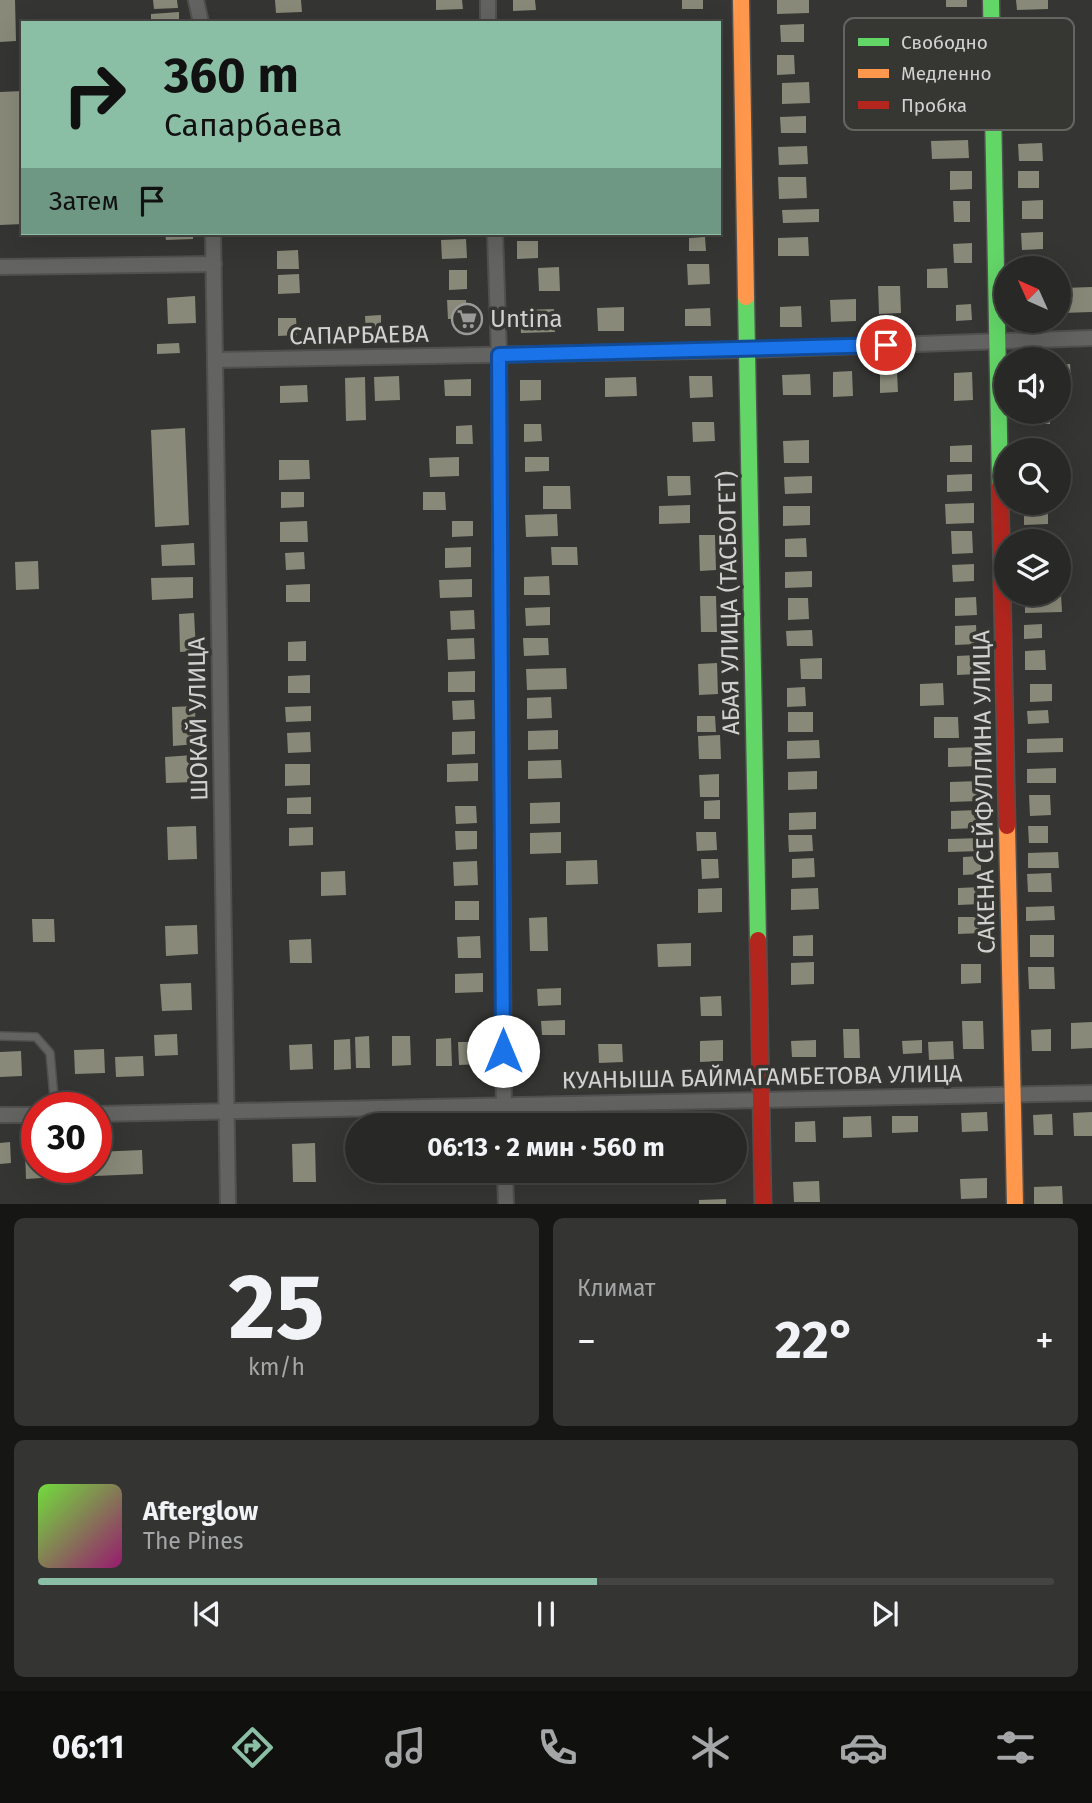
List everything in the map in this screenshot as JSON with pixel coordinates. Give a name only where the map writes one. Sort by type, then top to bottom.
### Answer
[{"type":"street","points":[[197,0],[201,21]]},
{"type":"street","points":[[488,0],[488,21]]},
{"type":"street","name":"АБАЯ УЛИЦА (ТАСБОГЕТ)","points":[[741,0],[763,1204]]},
{"type":"street","name":"САКЕНА СЕЙФУЛЛИНА УЛИЦА","points":[[992,0],[992,18]]},
{"type":"street","name":"САКЕНА СЕЙФУЛЛИНА УЛИЦА","points":[[994,130],[1015,1204]]},
{"type":"street","name":"ШОКАЙ УЛИЦА","points":[[213,235],[228,1204]]},
{"type":"street","points":[[495,235],[499,355],[504,1113]]},
{"type":"street","points":[[0,267],[214,264]]},
{"type":"street","name":"САПАРБАЕВА","points":[[215,360],[747,350],[1092,338]]},
{"type":"street","name":"КУАНЫША БАЙМАГАМБЕТОВА УЛИЦА","points":[[112,1114],[1092,1093]]},
{"type":"street","points":[[0,1115],[21,1115]]},
{"type":"street","points":[[505,1183],[506,1204]]},
{"type":"lane","points":[[0,1036],[36,1037],[50,1053],[54,1092]]},
{"type":"building","points":[[0,0],[15,0],[16,41],[0,42]]},
{"type":"building","points":[[153,0],[177,0],[178,8],[154,9]]},
{"type":"building","points":[[275,0],[301,0],[302,12],[276,13]]},
{"type":"building","points":[[436,0],[462,0],[463,9],[436,10]]},
{"type":"building","points":[[513,0],[535,0],[536,10],[513,11]]},
{"type":"building","points":[[682,0],[703,0],[703,9],[682,9]]},
{"type":"building","points":[[777,0],[809,0],[809,13],[777,14]]},
{"type":"building","points":[[946,0],[967,0],[967,7],[946,7]]},
{"type":"building","points":[[1016,0],[1048,0],[1048,9],[1017,10]]},
{"type":"building","points":[[179,12],[179,21],[151,21],[151,14]]},
{"type":"building","points":[[804,24],[804,42],[781,42],[780,25]]},
{"type":"building","points":[[777,55],[794,55],[795,74],[777,75]]},
{"type":"building","points":[[809,82],[810,103],[782,104],[782,83]]},
{"type":"building","points":[[21,91],[21,224],[0,225],[0,92]]},
{"type":"building","points":[[806,116],[806,133],[781,133],[780,117]]},
{"type":"building","points":[[968,140],[969,158],[932,159],[931,141]]},
{"type":"building","points":[[1042,143],[1043,161],[1019,161],[1018,144]]},
{"type":"building","points":[[807,146],[808,164],[779,165],[778,147]]},
{"type":"building","points":[[950,171],[972,171],[972,189],[950,190]]},
{"type":"building","points":[[1018,171],[1039,171],[1039,188],[1018,188]]},
{"type":"building","points":[[778,177],[806,177],[807,198],[779,199]]},
{"type":"building","points":[[1043,200],[1043,219],[1022,219],[1022,201]]},
{"type":"building","points":[[953,201],[970,201],[970,222],[954,222]]},
{"type":"building","points":[[819,209],[819,222],[783,223],[782,210]]},
{"type":"building","points":[[1043,232],[1043,249],[1022,250],[1021,233]]},
{"type":"building","points":[[165,235],[193,235],[193,239],[166,240]]},
{"type":"building","points":[[705,237],[706,251],[689,251],[689,238]]},
{"type":"building","points":[[808,237],[809,256],[778,256],[778,238]]},
{"type":"building","points":[[466,239],[467,258],[442,259],[441,240]]},
{"type":"building","points":[[517,241],[538,241],[538,258],[517,259]]},
{"type":"building","points":[[972,243],[972,263],[954,263],[953,244]]},
{"type":"building","points":[[298,250],[299,269],[277,269],[277,251]]},
{"type":"building","points":[[687,264],[709,264],[710,284],[688,285]]},
{"type":"building","points":[[559,267],[560,291],[539,291],[538,268]]},
{"type":"building","points":[[947,268],[948,288],[927,288],[927,269]]},
{"type":"building","points":[[449,270],[467,270],[467,289],[449,290]]},
{"type":"building","points":[[299,274],[300,293],[278,294],[278,275]]},
{"type":"building","points":[[878,286],[900,286],[901,313],[879,314]]},
{"type":"building","points":[[1092,287],[1092,312],[1071,313],[1071,288]]},
{"type":"building","points":[[195,296],[196,323],[168,324],[167,298]]},
{"type":"building","points":[[856,299],[856,321],[831,322],[830,300]]},
{"type":"building","points":[[447,300],[466,300],[467,319],[448,319]]},
{"type":"building","points":[[971,304],[972,320],[956,321],[956,305]]},
{"type":"building","points":[[801,306],[802,327],[780,327],[780,307]]},
{"type":"building","points":[[624,307],[624,331],[598,331],[597,308]]},
{"type":"building","points":[[710,308],[711,326],[685,326],[685,309]]},
{"type":"building","points":[[554,309],[555,332],[521,333],[520,310]]},
{"type":"building","points":[[381,315],[381,335],[366,336],[365,316]]},
{"type":"building","points":[[278,318],[296,318],[297,335],[278,336]]},
{"type":"building","points":[[179,343],[180,353],[157,354],[157,344]]},
{"type":"building","points":[[852,371],[853,396],[833,397],[833,372]]},
{"type":"building","points":[[897,372],[898,392],[880,393],[880,373]]},
{"type":"building","points":[[972,372],[973,400],[954,401],[954,373]]},
{"type":"building","points":[[810,374],[811,395],[783,395],[782,375]]},
{"type":"building","points":[[399,376],[400,400],[375,401],[374,377]]},
{"type":"building","points":[[689,376],[712,376],[713,397],[690,398]]},
{"type":"building","points":[[365,377],[366,420],[346,421],[345,378]]},
{"type":"building","points":[[636,377],[637,396],[605,397],[605,378]]},
{"type":"building","points":[[471,379],[471,396],[445,396],[444,380]]},
{"type":"building","points":[[520,380],[541,380],[541,400],[520,401]]},
{"type":"building","points":[[307,385],[308,402],[280,403],[280,386]]},
{"type":"building","points":[[692,422],[714,422],[715,441],[693,442]]},
{"type":"building","points":[[524,424],[541,424],[542,441],[524,442]]},
{"type":"building","points":[[472,425],[473,444],[456,444],[456,426]]},
{"type":"building","points":[[185,428],[189,525],[155,527],[151,430]]},
{"type":"building","points":[[809,440],[809,463],[784,463],[783,441]]},
{"type":"building","points":[[972,445],[972,462],[950,462],[950,446]]},
{"type":"building","points":[[459,457],[459,476],[430,477],[429,458]]},
{"type":"building","points":[[525,457],[549,457],[549,471],[525,472]]},
{"type":"building","points":[[279,460],[309,460],[310,479],[279,480]]},
{"type":"building","points":[[972,474],[972,491],[947,492],[947,475]]},
{"type":"building","points":[[667,476],[690,476],[691,495],[668,496]]},
{"type":"building","points":[[812,476],[812,493],[785,494],[784,477]]},
{"type":"building","points":[[543,486],[570,486],[571,509],[543,509]]},
{"type":"building","points":[[281,492],[304,492],[304,507],[281,508]]},
{"type":"building","points":[[423,492],[445,492],[446,510],[423,510]]},
{"type":"building","points":[[974,503],[974,523],[946,524],[945,504]]},
{"type":"building","points":[[690,505],[690,523],[659,524],[659,506]]},
{"type":"building","points":[[783,506],[810,506],[810,525],[783,526]]},
{"type":"building","points":[[557,514],[558,536],[526,537],[525,515]]},
{"type":"building","points":[[1024,515],[1048,515],[1048,524],[1024,525]]},
{"type":"building","points":[[307,521],[308,542],[280,542],[280,522]]},
{"type":"building","points":[[452,521],[473,521],[473,536],[452,537]]},
{"type":"building","points":[[951,531],[972,531],[973,553],[952,554]]},
{"type":"building","points":[[699,535],[715,535],[716,570],[700,571]]},
{"type":"building","points":[[806,538],[807,557],[785,557],[785,539]]},
{"type":"building","points":[[194,543],[195,565],[162,566],[161,545]]},
{"type":"building","points":[[471,547],[471,567],[445,568],[445,548]]},
{"type":"building","points":[[551,547],[577,547],[578,565],[552,565]]},
{"type":"building","points":[[304,552],[305,569],[286,570],[285,553]]},
{"type":"building","points":[[38,561],[39,589],[16,590],[15,562]]},
{"type":"building","points":[[974,564],[974,581],[953,582],[952,565]]},
{"type":"building","points":[[812,571],[812,587],[785,588],[785,572]]},
{"type":"building","points":[[549,576],[550,595],[524,595],[524,577]]},
{"type":"building","points":[[193,577],[193,598],[152,600],[151,578]]},
{"type":"building","points":[[472,579],[472,597],[440,598],[439,580]]},
{"type":"building","points":[[310,584],[310,602],[286,602],[286,585]]},
{"type":"building","points":[[700,596],[716,596],[717,632],[701,632]]},
{"type":"building","points":[[976,597],[977,615],[955,616],[955,598]]},
{"type":"building","points":[[788,598],[808,598],[809,619],[788,620]]},
{"type":"building","points":[[1025,606],[1062,606],[1062,612],[1025,613]]},
{"type":"building","points":[[550,607],[550,625],[526,626],[525,608]]},
{"type":"building","points":[[474,610],[475,629],[451,630],[450,611]]},
{"type":"building","points":[[194,613],[196,651],[180,652],[179,614]]},
{"type":"building","points":[[1042,624],[1042,638],[1024,639],[1024,625]]},
{"type":"building","points":[[976,625],[977,644],[955,645],[955,626]]},
{"type":"building","points":[[812,630],[813,646],[787,646],[786,631]]},
{"type":"building","points":[[474,638],[475,659],[448,660],[447,639]]},
{"type":"building","points":[[523,638],[548,638],[549,655],[524,656]]},
{"type":"building","points":[[306,641],[306,661],[288,661],[288,642]]},
{"type":"building","points":[[1045,650],[1046,670],[1025,670],[1025,651]]},
{"type":"building","points":[[977,655],[978,674],[957,675],[957,656]]},
{"type":"building","points":[[822,658],[822,679],[801,679],[800,659]]},
{"type":"building","points":[[717,663],[718,694],[699,695],[698,664]]},
{"type":"building","points":[[566,668],[567,689],[527,690],[526,669]]},
{"type":"building","points":[[475,671],[475,692],[448,692],[448,672]]},
{"type":"building","points":[[310,675],[310,693],[288,693],[288,676]]},
{"type":"building","points":[[943,683],[944,705],[920,706],[920,684]]},
{"type":"building","points":[[1030,684],[1052,684],[1052,701],[1030,702]]},
{"type":"building","points":[[805,687],[806,706],[787,707],[787,688]]},
{"type":"building","points":[[551,697],[552,718],[527,719],[527,698]]},
{"type":"building","points":[[474,700],[475,719],[453,720],[452,701]]},
{"type":"building","points":[[195,706],[196,744],[173,746],[172,707]]},
{"type":"building","points":[[311,706],[311,721],[286,722],[285,707]]},
{"type":"building","points":[[1048,710],[1049,723],[1028,724],[1027,711]]},
{"type":"building","points":[[788,712],[813,712],[813,732],[788,732]]},
{"type":"building","points":[[697,716],[715,716],[716,732],[697,732]]},
{"type":"building","points":[[934,717],[958,717],[959,738],[934,738]]},
{"type":"building","points":[[558,730],[558,749],[528,750],[528,731]]},
{"type":"building","points":[[475,731],[475,754],[452,755],[452,732]]},
{"type":"building","points":[[310,732],[311,752],[288,753],[287,733]]},
{"type":"building","points":[[720,735],[721,759],[699,759],[698,736]]},
{"type":"building","points":[[1063,738],[1063,752],[1027,753],[1027,739]]},
{"type":"building","points":[[819,740],[820,758],[787,759],[787,741]]},
{"type":"building","points":[[978,747],[979,766],[948,767],[948,748]]},
{"type":"building","points":[[193,755],[194,782],[166,783],[165,757]]},
{"type":"building","points":[[561,760],[562,778],[528,779],[528,761]]},
{"type":"building","points":[[478,763],[478,781],[447,782],[447,764]]},
{"type":"building","points":[[285,764],[310,764],[310,785],[285,786]]},
{"type":"building","points":[[1056,768],[1056,783],[1027,783],[1027,769]]},
{"type":"building","points":[[817,771],[817,789],[788,790],[788,772]]},
{"type":"building","points":[[719,774],[719,797],[700,797],[699,775]]},
{"type":"building","points":[[979,781],[979,801],[950,802],[950,782]]},
{"type":"building","points":[[1029,795],[1050,795],[1051,815],[1030,816]]},
{"type":"building","points":[[311,797],[311,814],[287,814],[287,798]]},
{"type":"building","points":[[720,800],[720,819],[704,819],[704,801]]},
{"type":"building","points":[[560,802],[560,823],[530,824],[530,803]]},
{"type":"building","points":[[455,806],[476,806],[477,823],[456,824]]},
{"type":"building","points":[[977,810],[978,828],[951,829],[951,811]]},
{"type":"building","points":[[816,812],[816,829],[789,830],[789,813]]},
{"type":"building","points":[[196,826],[197,859],[168,860],[167,827]]},
{"type":"building","points":[[1028,826],[1048,826],[1048,843],[1029,843]]},
{"type":"building","points":[[313,827],[313,845],[289,846],[289,828]]},
{"type":"building","points":[[455,831],[477,831],[477,849],[456,850]]},
{"type":"building","points":[[561,832],[561,853],[530,854],[530,833]]},
{"type":"building","points":[[696,832],[716,832],[717,850],[697,851]]},
{"type":"building","points":[[788,835],[812,835],[813,851],[789,852]]},
{"type":"building","points":[[982,838],[982,851],[948,852],[948,839]]},
{"type":"building","points":[[1058,852],[1059,868],[1028,868],[1028,853]]},
{"type":"building","points":[[981,856],[981,874],[963,875],[963,857]]},
{"type":"building","points":[[814,858],[815,877],[792,878],[792,859]]},
{"type":"building","points":[[701,859],[718,859],[719,878],[702,879]]},
{"type":"building","points":[[597,860],[598,884],[566,885],[566,861]]},
{"type":"building","points":[[477,861],[478,885],[454,886],[453,862]]},
{"type":"building","points":[[345,871],[346,895],[321,896],[321,872]]},
{"type":"building","points":[[1051,873],[1052,892],[1028,892],[1027,874]]},
{"type":"building","points":[[981,887],[982,904],[958,905],[958,888]]},
{"type":"building","points":[[722,888],[722,912],[698,913],[698,889]]},
{"type":"building","points":[[818,888],[819,909],[791,910],[791,889]]},
{"type":"building","points":[[455,901],[479,901],[479,920],[455,920]]},
{"type":"building","points":[[1054,906],[1055,920],[1026,921],[1026,907]]},
{"type":"building","points":[[547,917],[548,951],[530,951],[529,918]]},
{"type":"building","points":[[958,917],[981,917],[982,933],[958,934]]},
{"type":"building","points":[[32,919],[54,919],[55,942],[33,942]]},
{"type":"building","points":[[197,925],[198,954],[166,956],[165,926]]},
{"type":"building","points":[[813,935],[813,956],[793,956],[793,936]]},
{"type":"building","points":[[1030,935],[1054,935],[1054,957],[1030,957]]},
{"type":"building","points":[[480,936],[481,958],[458,958],[457,937]]},
{"type":"building","points":[[311,939],[312,963],[290,963],[289,940]]},
{"type":"building","points":[[691,943],[691,966],[658,967],[657,944]]},
{"type":"building","points":[[814,962],[814,984],[791,985],[791,963]]},
{"type":"building","points":[[961,964],[981,964],[981,983],[961,984]]},
{"type":"building","points":[[1028,967],[1054,967],[1055,989],[1029,989]]},
{"type":"building","points":[[483,973],[483,992],[455,993],[455,974]]},
{"type":"building","points":[[191,983],[192,1010],[162,1011],[160,984]]},
{"type":"building","points":[[561,988],[561,1005],[538,1006],[537,989]]},
{"type":"building","points":[[721,996],[722,1016],[701,1016],[700,997]]},
{"type":"building","points":[[565,1020],[565,1035],[542,1035],[541,1021]]},
{"type":"building","points":[[962,1021],[983,1021],[984,1049],[963,1049]]},
{"type":"building","points":[[1092,1022],[1092,1048],[1071,1049],[1071,1023]]},
{"type":"building","points":[[843,1029],[859,1029],[860,1058],[844,1058]]},
{"type":"building","points":[[1051,1029],[1051,1051],[1032,1051],[1031,1030]]},
{"type":"building","points":[[177,1034],[178,1055],[155,1056],[154,1035]]},
{"type":"building","points":[[369,1036],[370,1068],[356,1068],[355,1037]]},
{"type":"building","points":[[392,1036],[410,1036],[411,1065],[392,1066]]},
{"type":"building","points":[[451,1038],[452,1066],[436,1066],[436,1039]]},
{"type":"building","points":[[350,1039],[351,1069],[334,1070],[334,1040]]},
{"type":"building","points":[[723,1040],[723,1061],[700,1062],[700,1041]]},
{"type":"building","points":[[816,1040],[816,1057],[792,1057],[791,1041]]},
{"type":"building","points":[[922,1040],[922,1053],[903,1054],[902,1041]]},
{"type":"building","points":[[953,1041],[954,1059],[929,1060],[928,1042]]},
{"type":"building","points":[[458,1042],[481,1042],[481,1064],[459,1065]]},
{"type":"building","points":[[312,1044],[313,1069],[290,1070],[289,1045]]},
{"type":"building","points":[[598,1044],[622,1044],[623,1062],[599,1063]]},
{"type":"building","points":[[104,1049],[105,1073],[75,1074],[74,1050]]},
{"type":"building","points":[[21,1051],[22,1076],[0,1077],[0,1052]]},
{"type":"building","points":[[143,1056],[144,1076],[116,1077],[115,1057]]},
{"type":"building","points":[[987,1112],[988,1131],[962,1132],[961,1113]]},
{"type":"building","points":[[1092,1112],[1092,1136],[1074,1136],[1073,1113]]},
{"type":"building","points":[[1052,1114],[1053,1135],[1034,1135],[1033,1115]]},
{"type":"building","points":[[871,1116],[872,1137],[843,1138],[843,1117]]},
{"type":"building","points":[[892,1116],[918,1116],[918,1132],[892,1133]]},
{"type":"building","points":[[815,1121],[816,1142],[795,1142],[795,1122]]},
{"type":"building","points":[[10,1142],[11,1163],[0,1164],[0,1143]]},
{"type":"building","points":[[315,1143],[316,1182],[293,1182],[292,1144]]},
{"type":"building","points":[[142,1150],[143,1174],[112,1175],[112,1151]]},
{"type":"building","points":[[987,1178],[987,1198],[961,1199],[960,1179]]},
{"type":"building","points":[[819,1181],[820,1202],[794,1202],[793,1182]]},
{"type":"building","points":[[1062,1186],[1063,1204],[1034,1204],[1034,1187]]},
{"type":"building","points":[[726,1199],[726,1204],[699,1204],[699,1200]]},
{"type":"traffic: fast","points":[[991,0],[991,18]]},
{"type":"traffic: fast","points":[[993,130],[999,438]]},
{"type":"traffic: fast","points":[[746,297],[758,940]]},
{"type":"traffic: slow","points":[[741,0],[746,297]]},
{"type":"traffic: slow","points":[[1007,826],[1015,1204]]},
{"type":"traffic: jam","points":[[1001,515],[1007,826]]},
{"type":"traffic: jam","points":[[758,940],[763,1204]]},
{"type":"place","name":"Untina","points":[[467,319]]},
{"type":"route","points":[[503,1051],[499,355],[886,345]]}]
